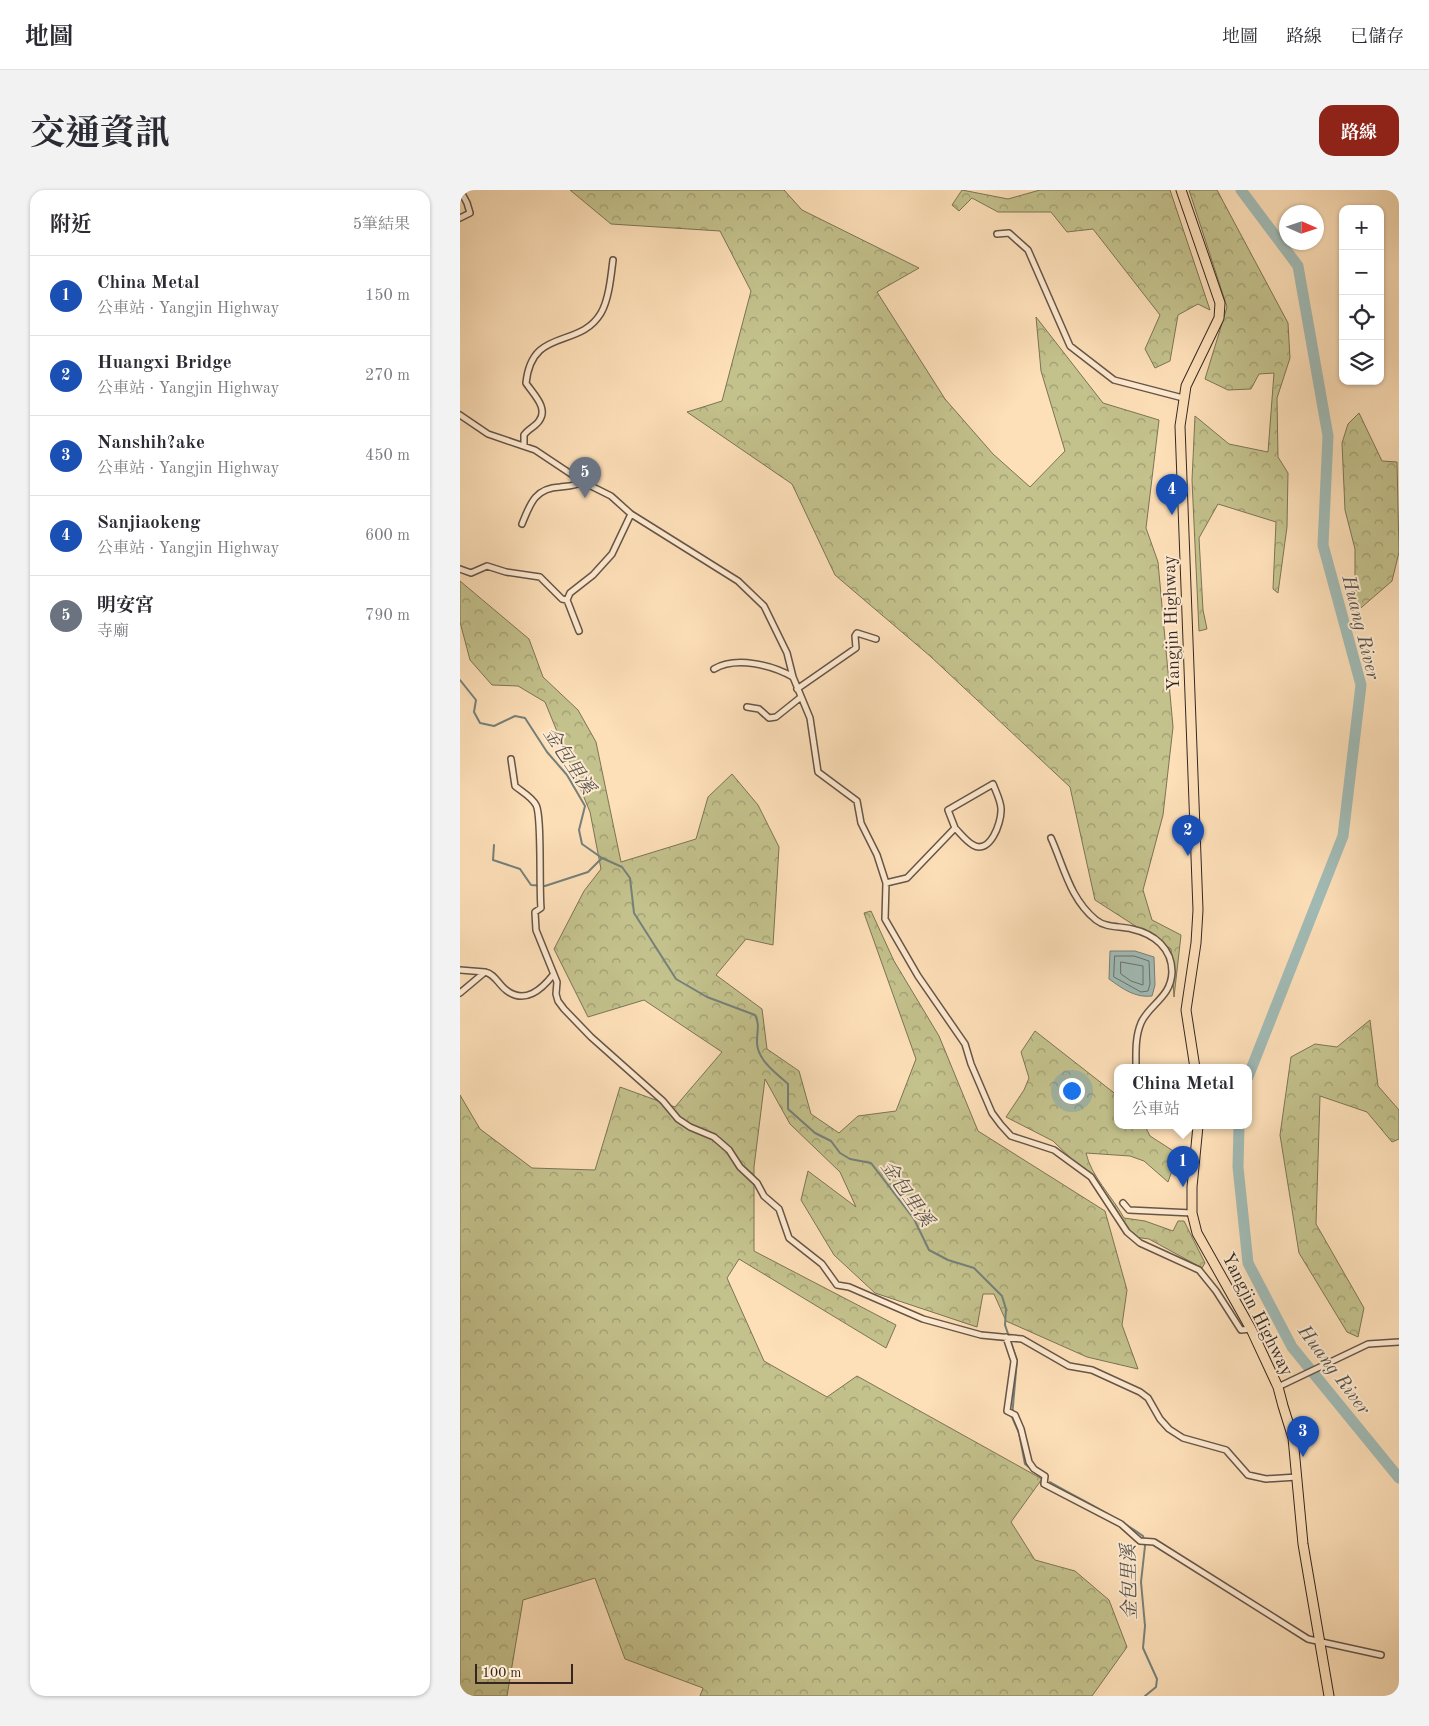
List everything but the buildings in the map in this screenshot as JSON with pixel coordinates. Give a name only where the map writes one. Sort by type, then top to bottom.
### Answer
[{"type":"main road","name":"Yangjin Highway","points":[[1181,190],[1220,303],[1219,318],[1186,386],[1180,426],[1198,910],[1196,943],[1186,1010],[1194,1064]]},
{"type":"main road","name":"Yangjin Highway","points":[[1198,1129],[1192,1187],[1192,1213],[1198,1233],[1252,1329],[1278,1388],[1292,1438],[1303,1544],[1329,1696]]},
{"type":"street","points":[[460,190],[470,213],[460,218]]},
{"type":"street","points":[[997,234],[1009,233],[1028,250],[1070,346],[1114,380],[1183,398]]},
{"type":"street","points":[[524,445],[524,435],[539,421],[542,413],[542,405],[526,383],[532,362],[548,343],[580,334],[600,314],[613,260]]},
{"type":"street","points":[[460,416],[488,434],[524,445],[583,482],[611,496],[631,514],[738,581],[764,606],[787,653],[797,689],[810,718],[818,772],[857,801],[861,823],[877,855],[886,884],[885,919],[918,976],[965,1044],[992,1113],[1000,1125],[1011,1136],[1054,1150],[1091,1177],[1127,1232],[1134,1238],[1199,1270],[1216,1291],[1241,1330],[1252,1329]]},
{"type":"street","points":[[522,524],[533,497],[551,488],[574,487],[583,482]]},
{"type":"street","points":[[579,631],[567,600],[570,593],[593,575],[612,554],[631,514]]},
{"type":"street","points":[[460,569],[471,573],[487,566],[506,572],[540,577],[562,599],[567,600]]},
{"type":"street","points":[[797,689],[856,648],[855,636],[857,633],[876,639]]},
{"type":"street","points":[[714,669],[722,664],[750,662],[762,668],[780,670],[793,677]]},
{"type":"street","points":[[747,708],[759,709],[769,718],[776,717],[801,697]]},
{"type":"street","points":[[511,759],[515,786],[537,806],[538,881],[541,908],[535,912],[534,920],[542,948],[557,982],[556,994],[564,1009],[591,1037],[663,1101],[678,1119],[690,1127],[714,1137],[729,1150],[740,1167],[757,1183],[764,1196],[780,1209],[789,1238],[822,1264],[838,1285],[849,1287],[923,1319],[968,1332],[1006,1338],[1014,1337],[1039,1347],[1069,1366],[1092,1370],[1140,1392],[1148,1398],[1160,1419],[1169,1429],[1183,1438],[1226,1450],[1248,1475],[1266,1478],[1297,1477]]},
{"type":"street","points":[[993,784],[1002,810],[995,834],[987,844],[980,847],[973,845],[955,828],[948,810],[993,784]]},
{"type":"street","points":[[886,884],[907,878],[955,828]]},
{"type":"street","points":[[1052,838],[1073,894],[1082,906],[1097,921],[1108,926],[1134,929],[1156,939],[1166,947],[1171,959],[1169,986],[1142,1021],[1137,1037],[1136,1064]]},
{"type":"street","points":[[460,970],[490,973],[506,990],[521,996],[541,990],[553,975]]},
{"type":"street","points":[[460,993],[485,972]]},
{"type":"street","points":[[1122,1203],[1128,1210],[1192,1213]]},
{"type":"street","points":[[1006,1338],[1014,1361],[1007,1411],[1012,1414],[1021,1429],[1029,1462],[1034,1469],[1045,1476],[1044,1484],[1121,1524],[1140,1541],[1148,1540],[1154,1542],[1308,1639],[1320,1643],[1381,1654]]},
{"type":"street","points":[[1278,1388],[1368,1344],[1399,1342]]},
{"type":"green space","points":[[570,190],[784,190],[802,210],[919,268],[877,292],[945,399],[993,454],[1030,487],[1065,451],[1041,371],[1036,317],[1103,403],[1159,420],[1146,528],[1158,562],[1173,727],[1163,815],[1143,890],[1152,920],[1181,935],[1174,997],[1171,949],[1095,900],[1070,787],[930,656],[835,575],[792,484],[687,412],[722,401],[751,291],[720,231],[611,224]]},
{"type":"green space","points":[[962,190],[1008,199],[1040,190],[1170,190],[1210,310],[1198,304],[1178,315],[1170,361],[1155,368],[1145,349],[1160,315],[1093,229],[1067,232],[1051,212],[998,212],[972,198],[959,211],[952,205]]},
{"type":"green space","points":[[1189,190],[1217,190],[1288,323],[1290,358],[1277,398],[1278,457],[1288,473],[1287,527],[1278,593],[1273,589],[1276,522],[1218,504],[1199,538],[1203,610],[1207,629],[1199,631],[1192,480],[1195,416],[1229,444],[1268,452],[1274,373],[1259,374],[1251,389],[1228,390],[1205,379],[1227,307]]},
{"type":"green space","points":[[1359,413],[1382,461],[1397,462],[1399,552],[1392,581],[1355,613],[1355,549],[1345,510],[1342,443],[1348,424]]},
{"type":"green space","points":[[460,581],[529,639],[543,677],[578,710],[596,742],[621,862],[696,839],[708,797],[732,774],[758,805],[779,847],[773,945],[746,939],[716,975],[762,1009],[767,1049],[799,1071],[811,1114],[839,1133],[858,1116],[896,1111],[916,1059],[864,913],[871,911],[894,961],[939,1036],[978,1131],[1105,1211],[1127,1290],[1122,1325],[1138,1369],[1087,1357],[1006,1321],[994,1294],[983,1294],[977,1327],[875,1293],[834,1255],[801,1200],[808,1171],[856,1207],[840,1172],[790,1124],[765,1079],[754,1167],[754,1251],[896,1325],[886,1348],[739,1259],[727,1278],[764,1361],[827,1397],[857,1376],[1042,1479],[1011,1522],[1035,1560],[1075,1571],[1109,1600],[1127,1647],[1092,1696],[700,1696],[703,1688],[625,1659],[595,1578],[523,1600],[507,1696],[460,1696],[460,1095],[480,1129],[532,1168],[595,1170],[620,1087],[675,1107],[722,1052],[644,1000],[588,1017],[554,949],[584,891],[601,869],[590,812],[545,702],[518,686],[492,685],[470,660],[460,622]]},
{"type":"green space","points":[[1370,1020],[1378,1086],[1399,1110],[1399,1139],[1392,1142],[1367,1112],[1320,1096],[1316,1224],[1364,1308],[1358,1337],[1347,1332],[1299,1253],[1280,1135],[1291,1057],[1315,1044],[1337,1047]]},
{"type":"green space","points":[[1035,1031],[1114,1093],[1114,1129],[1146,1129],[1150,1136],[1178,1154],[1168,1182],[1144,1161],[1130,1156],[1086,1153],[1092,1170],[1124,1218],[1145,1221],[1173,1231],[1178,1221],[1184,1221],[1205,1263],[1202,1268],[1149,1239],[1135,1237],[1081,1168],[1053,1141],[1006,1117],[1024,1090],[1029,1078],[1021,1052]]},
{"type":"water","points":[[1110,951],[1135,951],[1154,957],[1155,985],[1152,996],[1140,996],[1124,989],[1109,979]]},
{"type":"waterway","name":"Huang River","points":[[1241,190],[1298,266],[1328,436],[1323,545],[1361,685],[1343,836],[1252,1067]]},
{"type":"waterway","name":"金包里溪","points":[[460,680],[476,700],[474,712],[480,723],[494,726],[515,716],[525,718],[547,752],[567,775],[585,806],[579,830],[582,844],[602,858],[622,867],[630,878],[634,913],[676,979],[707,997],[755,1015],[758,1025],[757,1041],[760,1054],[763,1060],[788,1084],[788,1109],[815,1133],[831,1141],[840,1153],[850,1159],[871,1163],[914,1219],[929,1250],[948,1260],[974,1268],[1002,1296],[1006,1309],[1005,1325],[1017,1360],[1012,1417],[1019,1433],[1025,1464],[1040,1476]]},
{"type":"waterway","points":[[494,845],[493,860],[520,869],[531,885],[545,886],[588,872],[602,858]]},
{"type":"waterway","name":"Huang River","points":[[1239,1129],[1238,1167],[1248,1263],[1292,1347],[1399,1478]]},
{"type":"waterway","name":"金包里溪","points":[[1050,1482],[1109,1514],[1143,1536],[1145,1546],[1141,1582],[1145,1626],[1143,1648],[1157,1679],[1156,1687],[1145,1696]]},
{"type":"place","name":"明安宮","points":[[585,498]]},
{"type":"place","name":"Sanjiaokeng","points":[[1172,515]]},
{"type":"place","name":"Huangxi Bridge","points":[[1188,856]]},
{"type":"place","name":"China Metal","points":[[1183,1187]]},
{"type":"place","name":"Nanshih?ake","points":[[1303,1457]]}]
